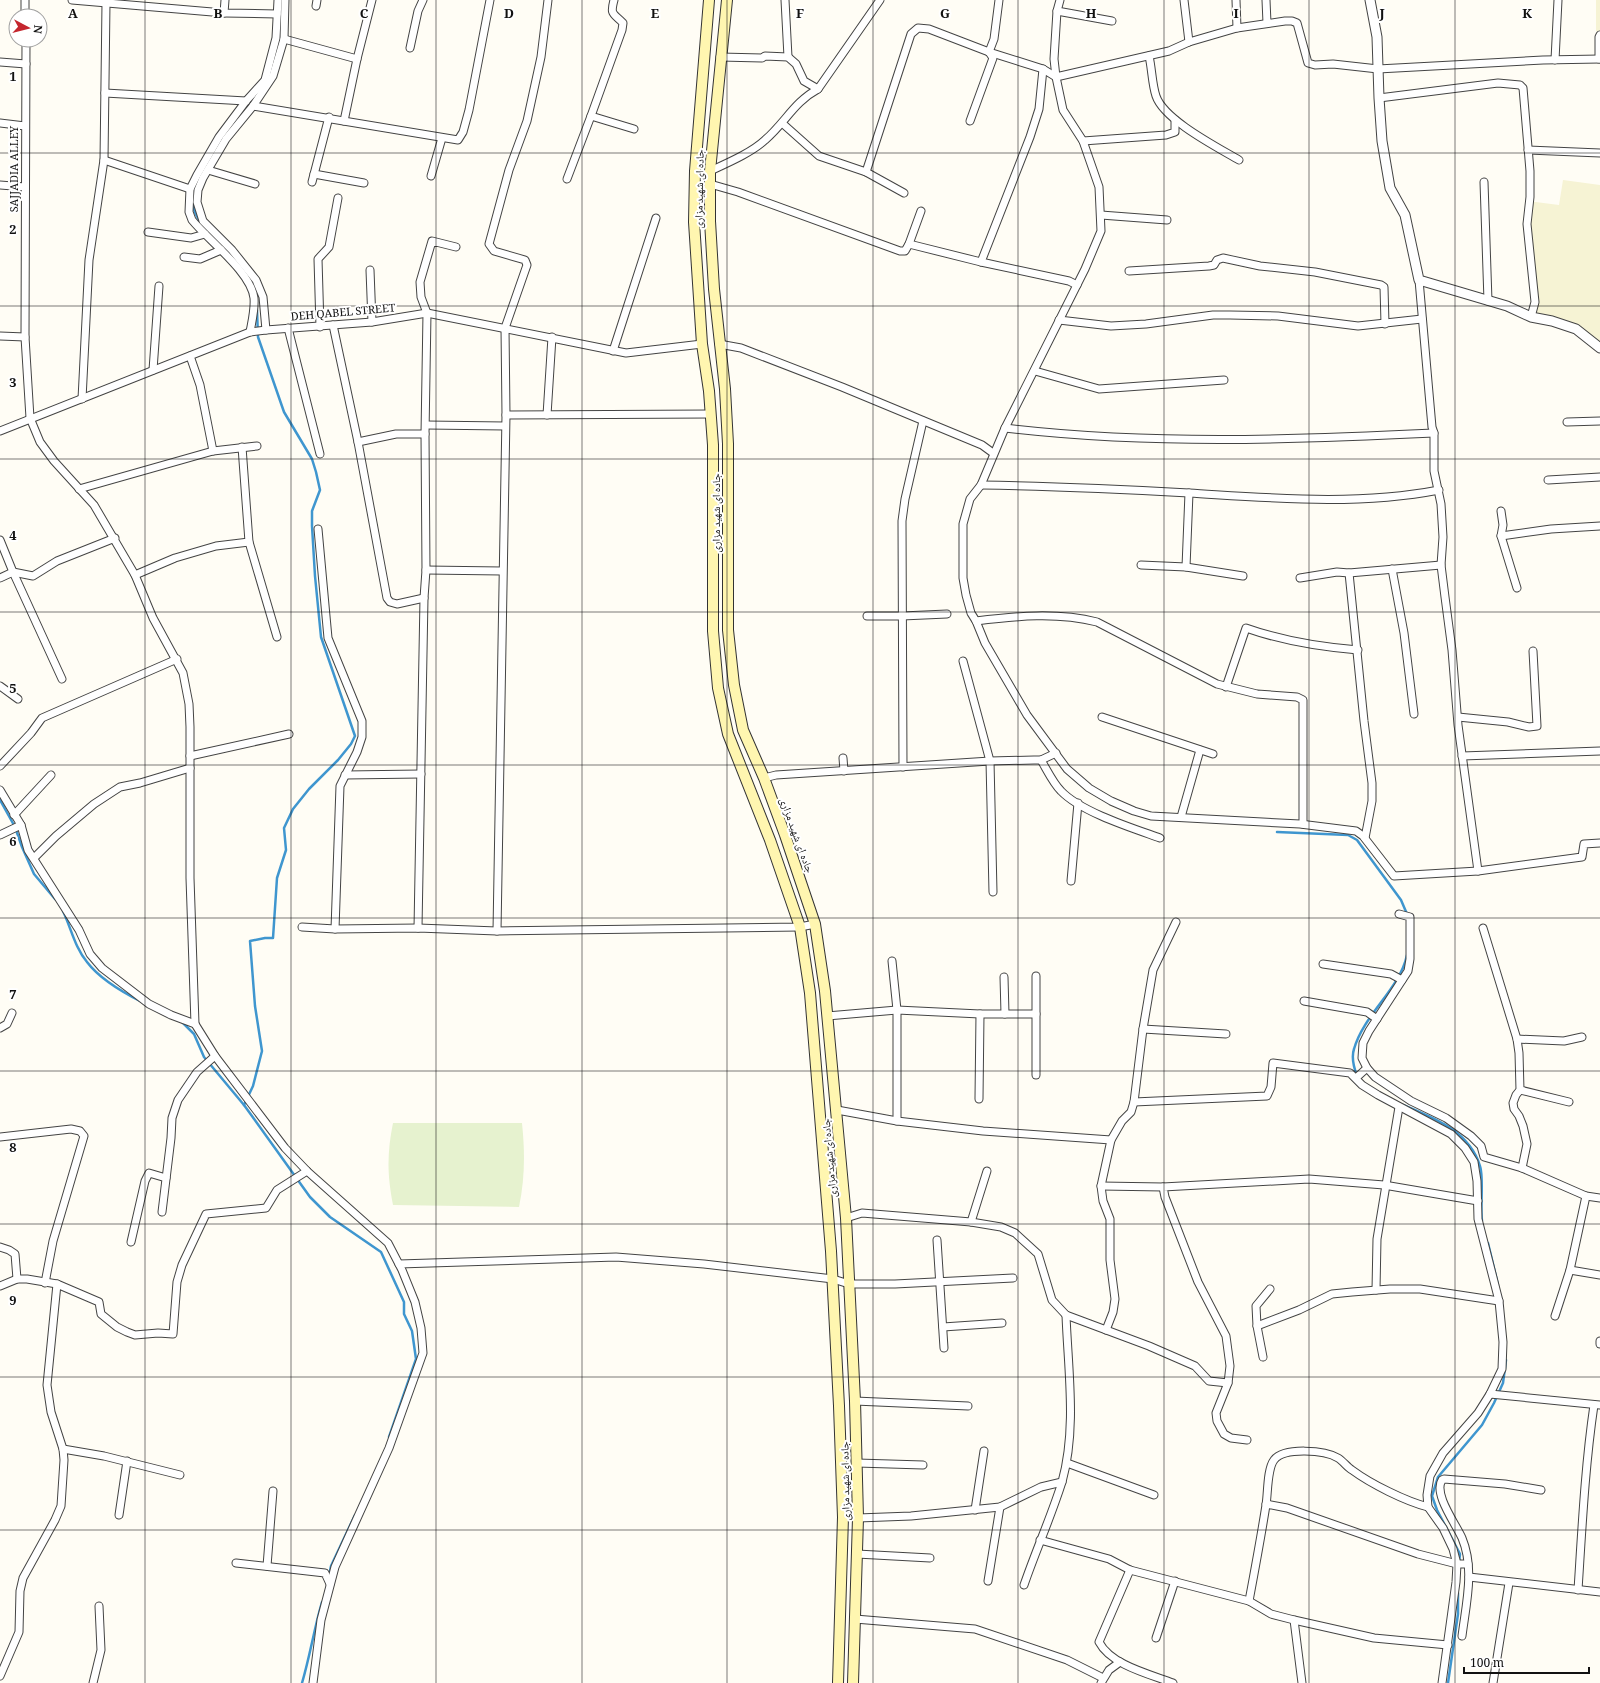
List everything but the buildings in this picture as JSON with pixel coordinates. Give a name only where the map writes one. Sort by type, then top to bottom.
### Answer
[{"type":"main road","name":"جاده ای شهید مزاری","points":[[709,0],[695,171],[694,222],[702,344],[711,414],[714,526],[713,631],[718,688],[728,734],[770,840],[800,927],[810,993],[833,1280],[843,1517],[838,1683]]},
{"type":"main road","name":"جاده ای شهید مزاری","points":[[727,0],[720,57],[710,171],[710,221],[719,344],[725,389],[728,444],[728,630],[734,685],[743,730],[764,778],[815,924],[827,1016],[846,1218],[855,1401],[858,1518],[853,1683]]},
{"type":"main road","points":[[714,526],[728,526]]},
{"type":"street","points":[[72,0],[224,13],[277,14]]},
{"type":"street","points":[[224,13],[225,0]]},
{"type":"street","points":[[250,332],[254,309],[254,297],[241,272],[192,220],[189,212],[190,188],[211,149],[246,101],[265,80],[276,38],[278,0]]},
{"type":"street","points":[[266,330],[263,298],[256,280],[232,250],[204,221],[197,202],[198,190],[226,139],[253,106],[273,76],[284,38],[286,0]]},
{"type":"street","points":[[344,121],[356,59],[372,0]]},
{"type":"street","points":[[410,48],[418,11],[424,0]]},
{"type":"street","points":[[253,106],[329,117],[344,121],[458,140],[464,132],[490,0]]},
{"type":"street","points":[[497,931],[502,571],[506,415],[505,328],[527,262],[518,257],[494,251],[489,244],[509,170],[527,121],[540,57],[548,0]]},
{"type":"street","points":[[567,179],[624,23],[614,15],[612,9],[614,0]]},
{"type":"street","points":[[785,0],[788,57]]},
{"type":"street","points":[[710,171],[763,142],[782,123],[796,104],[807,94],[818,88],[880,0]]},
{"type":"street","points":[[989,52],[994,38],[999,0]]},
{"type":"street","points":[[1060,0],[1057,11],[1054,59],[1056,76],[1063,110],[1083,141],[1099,187],[1101,231],[1035,371],[991,452],[981,485],[970,499],[963,524],[963,578],[971,613],[985,643],[1023,708],[1054,754],[1067,769],[1089,788],[1111,801],[1134,811],[1151,816],[1303,824],[1356,831],[1365,838],[1394,876],[1478,871],[1582,857],[1584,844],[1600,843]]},
{"type":"street","points":[[1184,0],[1189,42]]},
{"type":"street","points":[[1236,0],[1237,28]]},
{"type":"street","points":[[1266,0],[1267,23]]},
{"type":"street","points":[[1370,0],[1377,37],[1382,141],[1390,188],[1405,215],[1419,280],[1432,428],[1434,433],[1434,471],[1441,504],[1443,537],[1441,565],[1462,756],[1478,871]]},
{"type":"street","points":[[1555,60],[1558,0]]},
{"type":"street","points":[[82,399],[89,260],[104,160],[106,3]]},
{"type":"street","points":[[1057,11],[1112,20]]},
{"type":"street","points":[[866,172],[911,34],[918,28],[928,29],[989,52],[1045,70],[1056,76],[1169,52],[1189,42],[1237,28],[1285,21],[1297,23],[1308,63],[1315,65],[1333,64],[1378,69],[1599,59],[1600,35]]},
{"type":"street","points":[[284,38],[356,59]]},
{"type":"street","name":"SAJJADIA ALLEY","points":[[26,48],[25,337],[30,418],[40,442],[54,461],[94,505],[115,538],[135,574],[153,618],[177,659],[184,677],[189,704],[190,878],[195,1024]]},
{"type":"street","points":[[970,121],[993,58],[989,52]]},
{"type":"street","points":[[1149,56],[1156,97],[1176,120],[1239,160]]},
{"type":"street","points":[[720,57],[788,57],[796,64],[804,81],[818,88]]},
{"type":"street","points":[[0,62],[26,64]]},
{"type":"street","points":[[981,262],[1030,137],[1038,109],[1045,70]]},
{"type":"street","points":[[1379,98],[1498,83],[1520,85],[1523,88],[1530,197],[1527,224],[1535,302],[1531,317]]},
{"type":"street","points":[[105,93],[246,101]]},
{"type":"street","points":[[591,116],[634,129]]},
{"type":"street","points":[[312,182],[329,117]]},
{"type":"street","points":[[1083,141],[1166,135],[1175,132],[1176,120]]},
{"type":"street","points":[[0,123],[25,126]]},
{"type":"street","points":[[782,123],[819,156],[866,172],[904,193]]},
{"type":"street","points":[[431,176],[442,138]]},
{"type":"street","points":[[1528,150],[1600,153]]},
{"type":"street","points":[[104,160],[190,188]]},
{"type":"street","points":[[208,170],[255,184]]},
{"type":"street","points":[[314,174],[364,183]]},
{"type":"street","points":[[1484,182],[1488,301]]},
{"type":"street","points":[[710,184],[738,192],[900,251],[905,251],[909,244],[922,211]]},
{"type":"street","points":[[0,185],[25,187]]},
{"type":"street","points":[[320,326],[318,259],[329,247],[338,198]]},
{"type":"street","points":[[1101,215],[1167,220]]},
{"type":"street","points":[[613,351],[656,218]]},
{"type":"street","points":[[148,232],[191,238],[205,234]]},
{"type":"street","points":[[418,928],[424,598],[426,570],[425,434],[427,313],[421,297],[420,282],[432,241],[456,247]]},
{"type":"street","points":[[909,244],[981,262],[1069,281],[1076,285]]},
{"type":"street","points":[[184,257],[200,259],[221,250]]},
{"type":"street","points":[[1129,271],[1208,266],[1214,265],[1218,260],[1223,258],[1260,266],[1315,272],[1381,285],[1384,287],[1385,324]]},
{"type":"street","points":[[370,270],[372,322]]},
{"type":"street","points":[[1419,280],[1507,306],[1531,317],[1552,321],[1576,330],[1600,348]]},
{"type":"street","points":[[153,370],[159,286]]},
{"type":"street","name":"DEH QABEL STREET","points":[[0,431],[250,332],[266,330],[372,322],[427,313],[626,353],[702,344]]},
{"type":"street","points":[[1059,320],[1111,326],[1146,324],[1213,315],[1230,315],[1278,316],[1358,326],[1385,324],[1422,318]]},
{"type":"street","points":[[332,325],[358,442],[387,598],[390,602],[397,604],[424,598]]},
{"type":"street","points":[[288,328],[320,454]]},
{"type":"street","points":[[0,336],[25,337]]},
{"type":"street","points":[[547,415],[552,337]]},
{"type":"street","points":[[719,344],[748,351],[842,387],[982,445],[991,452]]},
{"type":"street","points":[[190,356],[200,385],[213,451]]},
{"type":"street","points":[[1035,371],[1099,389],[1224,380]]},
{"type":"street","points":[[506,415],[711,414]]},
{"type":"street","points":[[903,767],[902,521],[905,499],[923,421]]},
{"type":"street","points":[[1567,422],[1600,421]]},
{"type":"street","points":[[426,425],[505,426]]},
{"type":"street","points":[[1005,428],[1107,437],[1211,441],[1434,433]]},
{"type":"street","points":[[358,442],[396,434],[425,434]]},
{"type":"street","points":[[79,489],[213,451],[257,446]]},
{"type":"street","points":[[242,447],[249,542],[276,637]]},
{"type":"street","points":[[1548,480],[1600,477]]},
{"type":"street","points":[[981,485],[1066,486],[1273,498],[1384,499],[1439,490]]},
{"type":"street","points":[[1186,567],[1189,493]]},
{"type":"street","points":[[1501,511],[1504,525],[1501,536],[1517,588]]},
{"type":"street","points":[[1501,536],[1551,529],[1600,526]]},
{"type":"street","points":[[318,529],[328,638],[362,721],[362,737],[357,752],[340,786],[335,929]]},
{"type":"street","points":[[0,578],[13,572],[33,576],[57,561],[115,538]]},
{"type":"street","points":[[0,540],[62,680]]},
{"type":"street","points":[[135,574],[175,558],[216,546],[249,542]]},
{"type":"street","points":[[1141,565],[1186,567],[1244,576]]},
{"type":"street","points":[[1300,578],[1337,572],[1349,573],[1441,565]]},
{"type":"street","points":[[1392,569],[1404,633],[1414,714]]},
{"type":"street","points":[[426,570],[502,571]]},
{"type":"street","points":[[1349,573],[1372,784],[1372,801],[1365,838]]},
{"type":"street","points":[[867,616],[947,614]]},
{"type":"street","points":[[976,621],[1031,615],[1080,618],[1097,622],[1217,684],[1257,694],[1297,698],[1303,700],[1303,824]]},
{"type":"street","points":[[1226,687],[1246,628],[1274,638],[1333,648],[1358,650]]},
{"type":"street","points":[[1458,717],[1508,722],[1529,728],[1537,726],[1533,651]]},
{"type":"street","points":[[0,766],[31,733],[42,718],[177,659]]},
{"type":"street","points":[[963,661],[990,761],[993,892]]},
{"type":"street","points":[[0,686],[18,699]]},
{"type":"street","points":[[1102,717],[1213,754]]},
{"type":"street","points":[[190,756],[289,734]]},
{"type":"street","points":[[1181,817],[1200,750]]},
{"type":"street","points":[[1462,756],[1600,751]]},
{"type":"street","points":[[764,778],[776,775],[990,761],[1041,760],[1054,754]]},
{"type":"street","points":[[843,758],[844,771]]},
{"type":"street","points":[[1041,760],[1062,792],[1078,803],[1115,822],[1160,838]]},
{"type":"street","points":[[34,858],[56,836],[94,804],[120,787],[140,783],[190,768]]},
{"type":"street","points":[[345,776],[421,774]]},
{"type":"street","points":[[14,815],[51,775]]},
{"type":"street","points":[[0,790],[21,826],[28,850],[79,930],[90,954],[102,968],[149,1004],[171,1015],[195,1024],[215,1056],[285,1148],[307,1171],[388,1243],[399,1264],[415,1302],[421,1328],[423,1353],[389,1448],[335,1567],[321,1620],[313,1683]]},
{"type":"street","points":[[1071,881],[1078,803]]},
{"type":"street","points":[[0,835],[21,826]]},
{"type":"street","points":[[1399,914],[1410,917],[1410,960],[1408,970],[1369,1030],[1363,1043],[1362,1058],[1365,1070],[1411,1101],[1446,1118],[1481,1146],[1484,1157],[1522,1168],[1586,1196],[1600,1198]]},
{"type":"street","points":[[1106,1330],[1113,1312],[1115,1299],[1110,1260],[1110,1219],[1103,1201],[1101,1186],[1111,1140],[1122,1120],[1131,1112],[1134,1102],[1142,1029],[1153,970],[1176,922]]},
{"type":"street","points":[[302,928],[418,928],[497,931],[800,927],[815,924]]},
{"type":"street","points":[[1483,928],[1520,1053],[1520,1090],[1513,1103],[1514,1109],[1523,1126],[1527,1144],[1522,1168]]},
{"type":"street","points":[[892,960],[897,1010],[897,1121]]},
{"type":"street","points":[[1323,964],[1391,974],[1402,980]]},
{"type":"street","points":[[1004,976],[1004,1014]]},
{"type":"street","points":[[1036,976],[1036,1075]]},
{"type":"street","points":[[1304,1001],[1367,1012],[1377,1019]]},
{"type":"street","points":[[827,1016],[897,1010],[980,1014],[1036,1014]]},
{"type":"street","points":[[0,1028],[7,1024],[12,1013]]},
{"type":"street","points":[[979,1100],[980,1014]]},
{"type":"street","points":[[1142,1029],[1226,1034]]},
{"type":"street","points":[[1517,1040],[1564,1041],[1582,1038]]},
{"type":"street","points":[[162,1212],[172,1118],[178,1100],[197,1072],[215,1056]]},
{"type":"street","points":[[1134,1102],[1267,1096],[1271,1087],[1273,1063],[1336,1070],[1350,1073],[1362,1085],[1399,1107],[1451,1134],[1465,1148],[1474,1162],[1477,1181],[1478,1219],[1499,1301],[1503,1342],[1502,1369],[1490,1394],[1478,1413],[1443,1453],[1430,1476],[1427,1495],[1428,1507],[1446,1535],[1453,1549],[1457,1564],[1456,1582],[1442,1683]]},
{"type":"street","points":[[1356,1078],[1365,1070]]},
{"type":"street","points":[[1520,1090],[1569,1102]]},
{"type":"street","points":[[1376,1290],[1376,1239],[1384,1185],[1399,1107]]},
{"type":"street","points":[[837,1110],[897,1121],[991,1132],[1111,1140]]},
{"type":"street","points":[[0,1137],[71,1129],[80,1132],[84,1136],[53,1241],[45,1283]]},
{"type":"street","points":[[0,1286],[17,1279],[56,1284],[99,1302],[102,1314],[117,1327],[127,1332],[135,1335],[158,1332],[173,1334],[177,1282],[182,1265],[206,1214],[266,1208],[277,1190],[307,1171]]},
{"type":"street","points":[[971,1222],[987,1171]]},
{"type":"street","points":[[131,1242],[145,1181],[149,1173],[166,1178]]},
{"type":"street","points":[[1101,1186],[1162,1187],[1309,1179],[1384,1185],[1478,1201]]},
{"type":"street","points":[[1162,1187],[1198,1282],[1226,1336],[1230,1366],[1228,1382],[1216,1413],[1217,1421],[1224,1434],[1231,1438],[1247,1440]]},
{"type":"street","points":[[1555,1316],[1570,1270],[1586,1196]]},
{"type":"street","points":[[846,1218],[862,1213],[971,1222],[1001,1227],[1015,1233],[1038,1254],[1052,1300],[1066,1315],[1149,1346],[1195,1366],[1209,1382],[1228,1382]]},
{"type":"street","points":[[937,1240],[944,1348]]},
{"type":"street","points":[[0,1247],[15,1254],[17,1279]]},
{"type":"street","points":[[399,1264],[616,1257],[704,1264],[833,1280],[849,1284],[940,1282],[1013,1278]]},
{"type":"street","points":[[1570,1270],[1600,1275]]},
{"type":"street","points":[[0,1676],[20,1632],[20,1591],[23,1578],[55,1520],[61,1506],[64,1460],[63,1449],[51,1412],[47,1385],[56,1284]]},
{"type":"street","points":[[1263,1357],[1257,1326],[1256,1306],[1270,1289]]},
{"type":"street","points":[[1257,1326],[1299,1310],[1332,1294],[1376,1290],[1420,1289],[1499,1301]]},
{"type":"street","points":[[1024,1586],[1040,1540],[1047,1528],[1067,1463],[1071,1415],[1066,1315]]},
{"type":"street","points":[[943,1327],[1002,1323]]},
{"type":"street","points":[[1490,1394],[1597,1405],[1590,1433],[1584,1493],[1578,1590]]},
{"type":"street","points":[[855,1401],[968,1406]]},
{"type":"street","points":[[63,1449],[180,1475]]},
{"type":"street","points":[[1250,1601],[1271,1465],[1275,1459],[1288,1453],[1309,1451],[1325,1453],[1338,1458],[1351,1470],[1372,1483],[1428,1507]]},
{"type":"street","points":[[975,1510],[984,1452]]},
{"type":"street","points":[[119,1515],[127,1462]]},
{"type":"street","points":[[857,1462],[923,1465]]},
{"type":"street","points":[[1067,1463],[1154,1495]]},
{"type":"street","points":[[1462,1636],[1469,1577],[1467,1550],[1440,1495],[1440,1482],[1442,1480],[1505,1484],[1541,1490]]},
{"type":"street","points":[[858,1518],[911,1516],[1000,1507],[1041,1487],[1062,1482]]},
{"type":"street","points":[[267,1566],[273,1491]]},
{"type":"street","points":[[1266,1504],[1287,1508],[1411,1551],[1457,1564],[1468,1564]]},
{"type":"street","points":[[988,1581],[1000,1507]]},
{"type":"street","points":[[1040,1540],[1109,1559],[1130,1570],[1250,1601],[1271,1614],[1294,1620],[1374,1638],[1448,1645]]},
{"type":"street","points":[[857,1554],[930,1558]]},
{"type":"street","points":[[236,1563],[324,1573],[330,1584]]},
{"type":"street","points":[[1130,1570],[1099,1642],[1103,1649],[1120,1662],[1173,1683]]},
{"type":"street","points":[[1469,1577],[1600,1592]]},
{"type":"street","points":[[1156,1638],[1175,1581]]},
{"type":"street","points":[[1493,1683],[1509,1582]]},
{"type":"street","points":[[93,1683],[100,1650],[99,1606]]},
{"type":"street","points":[[855,1619],[975,1629],[1067,1660],[1102,1681],[1109,1670],[1120,1662]]},
{"type":"street","points":[[1294,1620],[1302,1683]]},
{"type":"shaded area","points":[[1596,0],[1600,0],[1600,32],[1596,31]]},
{"type":"shaded area","points":[[1563,180],[1600,185],[1600,347],[1579,333],[1533,317],[1528,201],[1559,205]]},
{"type":"green space","points":[[393,1123],[522,1123],[524,1165],[519,1207],[393,1205],[388,1164]]},
{"type":"waterway","points":[[233,125],[254,97]]},
{"type":"waterway","points":[[192,202],[198,219],[205,229],[218,242]]},
{"type":"waterway","points":[[244,1105],[253,1086],[262,1051],[255,1006],[250,941],[273,938],[277,878],[286,850],[284,828],[293,809],[309,789],[338,760],[351,744],[355,736],[321,637],[312,526],[312,511],[320,490],[316,472],[312,459],[284,412],[258,337],[257,310]]},
{"type":"waterway","points":[[0,800],[15,827],[34,874],[55,899]]},
{"type":"waterway","points":[[1277,832],[1348,835],[1357,840],[1401,900],[1407,914]]},
{"type":"waterway","points":[[63,911],[79,951],[92,968],[112,985],[142,1002]]},
{"type":"waterway","points":[[1357,1076],[1353,1056],[1359,1036],[1397,979],[1407,955]]},
{"type":"waterway","points":[[182,1022],[194,1034],[204,1057],[244,1105],[310,1197],[330,1217],[381,1252],[404,1302],[404,1314],[412,1331],[416,1359],[389,1437]]},
{"type":"waterway","points":[[1403,1105],[1427,1115],[1449,1127],[1468,1144],[1475,1154],[1481,1171],[1482,1221]]},
{"type":"waterway","points":[[1488,1243],[1498,1285]]},
{"type":"waterway","points":[[1459,1562],[1460,1554],[1437,1510],[1432,1496],[1438,1477],[1482,1425],[1494,1403],[1503,1383],[1506,1360]]},
{"type":"waterway","points":[[329,1576],[331,1566],[355,1515]]},
{"type":"waterway","points":[[1448,1683],[1458,1614],[1458,1593]]},
{"type":"waterway","points":[[302,1683],[322,1602]]}]
